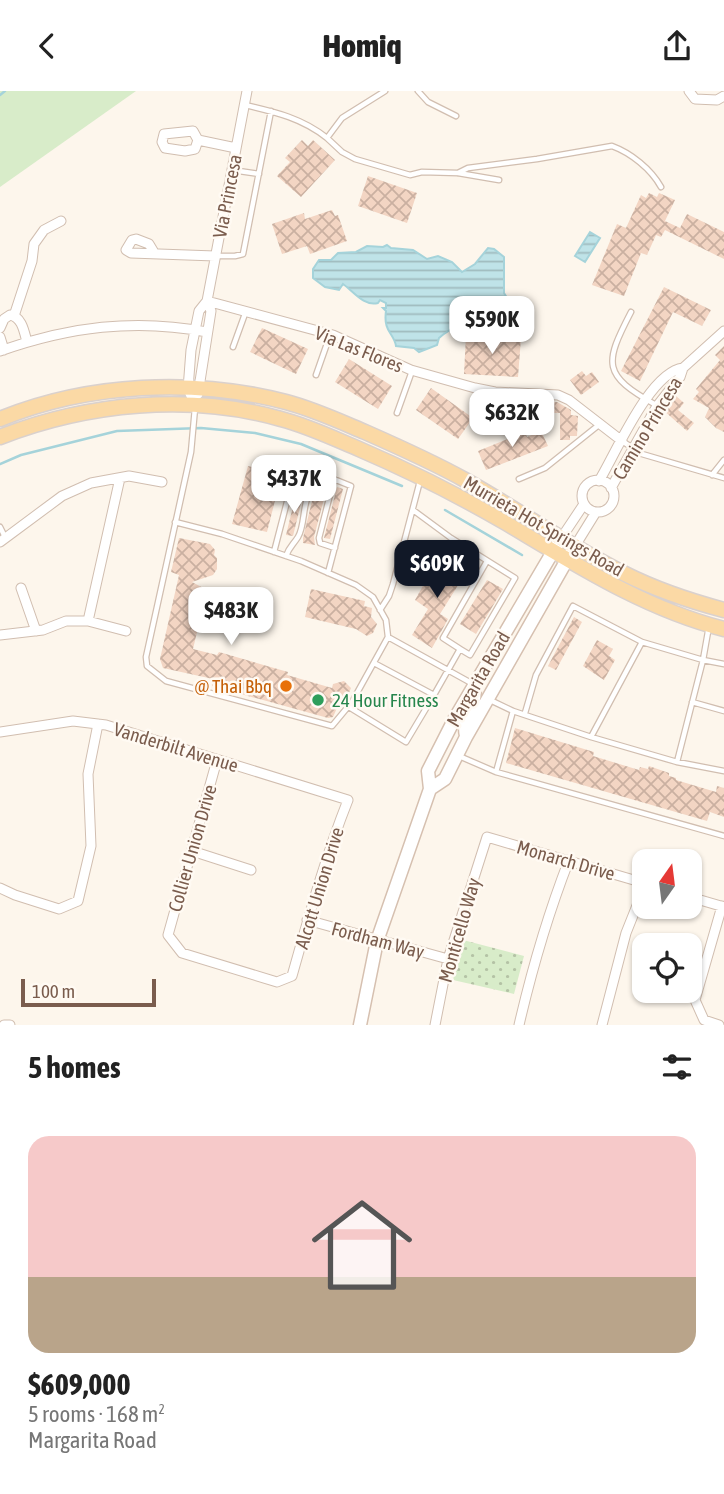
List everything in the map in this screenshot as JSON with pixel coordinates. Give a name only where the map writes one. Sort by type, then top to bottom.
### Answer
[{"type":"main road","name":"Murrieta Hot Springs Road","points":[[0,419],[23,409],[78,395],[115,390],[194,389],[255,395],[288,403],[334,419],[433,463],[575,546],[652,586],[684,599],[724,610]]},
{"type":"main road","name":"Murrieta Hot Springs Road","points":[[0,437],[28,426],[93,410],[141,406],[195,412],[234,409],[279,418],[317,431],[421,476],[642,600],[724,629]]},
{"type":"main road","name":"Margarita Road","points":[[360,1025],[377,941],[430,789],[428,771],[474,685],[562,537]]},
{"type":"main road","name":"Margarita Road","points":[[430,789],[446,779],[575,546]]},
{"type":"main road","points":[[467,737],[464,725],[476,698],[474,685]]},
{"type":"street","name":"Via Princesa","points":[[195,412],[194,329],[199,311],[207,301],[247,91]]},
{"type":"street","points":[[689,91],[695,99],[718,100],[724,96]]},
{"type":"street","points":[[198,140],[236,148]]},
{"type":"street","points":[[14,316],[32,261],[34,244],[44,230],[61,221]]},
{"type":"street","points":[[155,254],[215,256]]},
{"type":"street","name":"Via Princesa","points":[[194,389],[211,311],[207,301]]},
{"type":"street","name":"Via Las Flores","points":[[207,301],[330,334],[413,370],[492,391],[558,395],[569,400],[622,441]]},
{"type":"street","points":[[0,328],[9,315],[14,316],[20,322],[27,342]]},
{"type":"street","points":[[0,337],[2,351],[27,342],[110,325],[155,324],[207,332]]},
{"type":"street","name":"Camino Princesa","points":[[575,546],[596,512],[605,510],[612,503],[611,488],[657,406],[680,377],[683,368],[724,331]]},
{"type":"street","name":"Camino Princesa","points":[[562,537],[584,504],[582,495],[586,485],[599,481],[646,400],[659,383],[675,369],[683,368]]},
{"type":"street","points":[[3,540],[33,515],[62,496],[91,483],[129,476],[162,482]]},
{"type":"street","points":[[88,621],[120,478]]},
{"type":"street","name":"Camino Princesa","points":[[599,481],[611,488]]},
{"type":"street","points":[[584,504],[596,512]]},
{"type":"street","points":[[20,588],[36,631]]},
{"type":"street","points":[[0,635],[36,631],[66,621],[88,621],[126,631]]},
{"type":"street","name":"Vanderbilt Avenue","points":[[0,732],[73,721],[98,724],[348,800]]},
{"type":"street","points":[[0,888],[59,909],[78,901],[91,846],[88,773],[98,724]]},
{"type":"street","name":"Collier Union Drive","points":[[218,761],[168,935],[182,953],[277,982],[292,976]]},
{"type":"street","name":"Alcott Union Drive","points":[[292,976],[328,849],[348,800]]},
{"type":"street","name":"Monarch Drive","points":[[487,837],[632,879]]},
{"type":"street","name":"Monticello Way","points":[[435,1025],[448,959],[487,837]]},
{"type":"street","points":[[192,851],[251,870]]},
{"type":"street","points":[[519,1025],[554,898],[569,860]]},
{"type":"street","points":[[702,901],[723,907],[695,1000],[704,1020],[719,1025]]},
{"type":"street","points":[[602,1025],[632,918]]},
{"type":"street","name":"Fordham Way","points":[[307,920],[448,959]]},
{"type":"street","points":[[4,1025],[10,1025]]},
{"type":"lane","points":[[327,138],[342,118],[385,91]]},
{"type":"lane","points":[[418,91],[428,102],[456,116]]},
{"type":"lane","points":[[244,104],[312,126],[342,152],[355,159],[410,175],[422,172],[458,173],[499,180]]},
{"type":"lane","points":[[215,256],[243,254],[271,111]]},
{"type":"lane","points":[[458,173],[468,167],[547,158],[612,146],[621,149],[651,172],[661,187]]},
{"type":"lane","points":[[232,170],[259,174]]},
{"type":"lane","points":[[233,348],[246,310]]},
{"type":"lane","points":[[631,312],[611,355],[615,373],[622,384],[657,406]]},
{"type":"lane","points":[[316,375],[330,334]]},
{"type":"lane","points":[[397,413],[413,370]]},
{"type":"lane","points":[[175,522],[222,534],[286,556],[356,585],[373,597],[386,620],[388,637],[349,707],[332,726],[166,681],[147,666],[146,657],[175,522],[194,435],[195,412]]},
{"type":"lane","points":[[519,479],[545,468],[601,424]]},
{"type":"lane","points":[[622,441],[642,454],[663,462],[724,478]]},
{"type":"lane","points":[[712,475],[724,460]]},
{"type":"lane","points":[[274,552],[296,467],[299,465],[351,486],[328,573]]},
{"type":"lane","points":[[380,610],[389,596],[421,476]]},
{"type":"lane","points":[[334,479],[319,538],[320,543],[335,548]]},
{"type":"lane","points":[[286,556],[291,544],[298,538],[309,494],[318,486],[331,492]]},
{"type":"lane","points":[[413,510],[515,578],[470,655],[443,638],[487,561]]},
{"type":"lane","points":[[0,527],[3,540]]},
{"type":"lane","points":[[525,713],[536,675],[573,606],[642,642],[724,664]]},
{"type":"lane","points":[[677,762],[703,660],[709,625]]},
{"type":"lane","points":[[388,637],[474,685]]},
{"type":"lane","points":[[591,737],[642,642]]},
{"type":"lane","points":[[349,707],[406,742],[460,649]]},
{"type":"lane","points":[[374,663],[434,695]]},
{"type":"lane","points":[[488,699],[513,711],[591,737],[677,762],[724,771]]},
{"type":"lane","points":[[692,702],[724,712]]},
{"type":"lane","points":[[496,772],[513,711]]},
{"type":"lane","points":[[457,755],[496,772],[724,836]]},
{"type":"green space","points":[[0,91],[136,91],[0,187]]},
{"type":"green space","points":[[463,940],[524,956],[514,994],[453,980]]},
{"type":"water","points":[[590,232],[600,238],[585,262],[575,256]]},
{"type":"water","points":[[387,245],[391,248],[413,250],[427,259],[438,256],[452,262],[462,272],[475,264],[488,248],[494,249],[504,257],[504,293],[509,301],[506,323],[500,328],[492,325],[452,329],[439,338],[437,345],[419,352],[414,348],[396,346],[387,328],[386,311],[383,308],[386,308],[386,303],[380,300],[378,303],[368,303],[343,284],[339,290],[325,287],[313,278],[313,269],[319,260],[331,260],[338,253],[356,252],[367,246]]},
{"type":"building","points":[[302,140],[308,146],[313,140],[335,160],[301,197],[277,176],[290,162],[285,158]]},
{"type":"building","points":[[368,176],[417,193],[407,223],[358,206]]},
{"type":"building","points":[[649,193],[657,197],[659,193],[675,200],[665,221],[680,228],[687,214],[724,232],[724,259],[665,230],[661,237],[656,235],[647,255],[641,253],[624,296],[592,285],[617,224],[626,228],[641,195],[646,198]]},
{"type":"building","points":[[332,210],[335,216],[338,215],[347,241],[310,254],[307,246],[282,254],[272,224],[304,213],[305,219]]},
{"type":"building","points":[[664,287],[711,310],[702,326],[673,312],[640,381],[621,371]]},
{"type":"building","points":[[262,328],[308,349],[296,374],[250,352]]},
{"type":"building","points":[[466,335],[521,338],[518,377],[464,374]]},
{"type":"building","points":[[724,346],[724,432],[705,417],[709,408],[693,399],[699,392],[696,389],[720,360],[715,355]]},
{"type":"building","points":[[349,359],[392,386],[378,409],[335,382]]},
{"type":"building","points":[[582,371],[586,376],[592,372],[599,382],[581,395],[570,380]]},
{"type":"building","points":[[431,388],[473,418],[458,439],[416,410]]},
{"type":"building","points":[[675,395],[684,403],[678,410],[694,423],[687,431],[663,410]]},
{"type":"building","points":[[542,402],[557,402],[571,410],[571,415],[578,416],[577,436],[570,436],[570,440],[560,440],[560,413],[542,413]]},
{"type":"building","points":[[541,431],[548,446],[486,470],[478,451],[525,432],[527,437]]},
{"type":"building","points":[[248,466],[284,474],[267,532],[232,524]]},
{"type":"building","points":[[337,487],[343,489],[330,539],[324,538]]},
{"type":"building","points":[[296,494],[303,495],[293,536],[286,535]]},
{"type":"building","points":[[313,497],[324,499],[314,537],[315,545],[303,543]]},
{"type":"building","points":[[179,538],[210,544],[217,558],[217,569],[213,575],[192,582],[207,590],[193,649],[217,655],[219,652],[332,688],[333,684],[344,681],[351,688],[333,717],[328,718],[212,686],[213,679],[163,668],[160,659],[179,575],[171,572]]},
{"type":"building","points":[[438,559],[446,563],[448,560],[467,571],[440,614],[448,619],[432,648],[412,635],[428,609],[415,600]]},
{"type":"building","points":[[487,580],[503,589],[476,634],[460,624]]},
{"type":"building","points":[[311,589],[365,601],[364,606],[372,608],[371,617],[377,624],[373,633],[367,636],[356,629],[305,617]]},
{"type":"building","points":[[574,617],[582,622],[556,670],[548,666]]},
{"type":"building","points":[[597,640],[613,649],[609,656],[615,660],[604,680],[583,666]]},
{"type":"building","points":[[515,728],[594,752],[593,756],[639,770],[640,767],[648,769],[649,766],[669,773],[669,776],[676,780],[716,792],[717,786],[724,788],[724,817],[710,812],[707,821],[506,763]]},
{"type":"waterway","points":[[0,95],[5,91]]},
{"type":"waterway","points":[[0,464],[21,455],[117,431],[201,428],[255,433],[301,444],[402,486]]},
{"type":"waterway","points":[[445,510],[522,555]]},
{"type":"place","name":"@ Thai Bbq","points":[[286,686]]},
{"type":"place","name":"24 Hour Fitness","points":[[318,700]]}]
